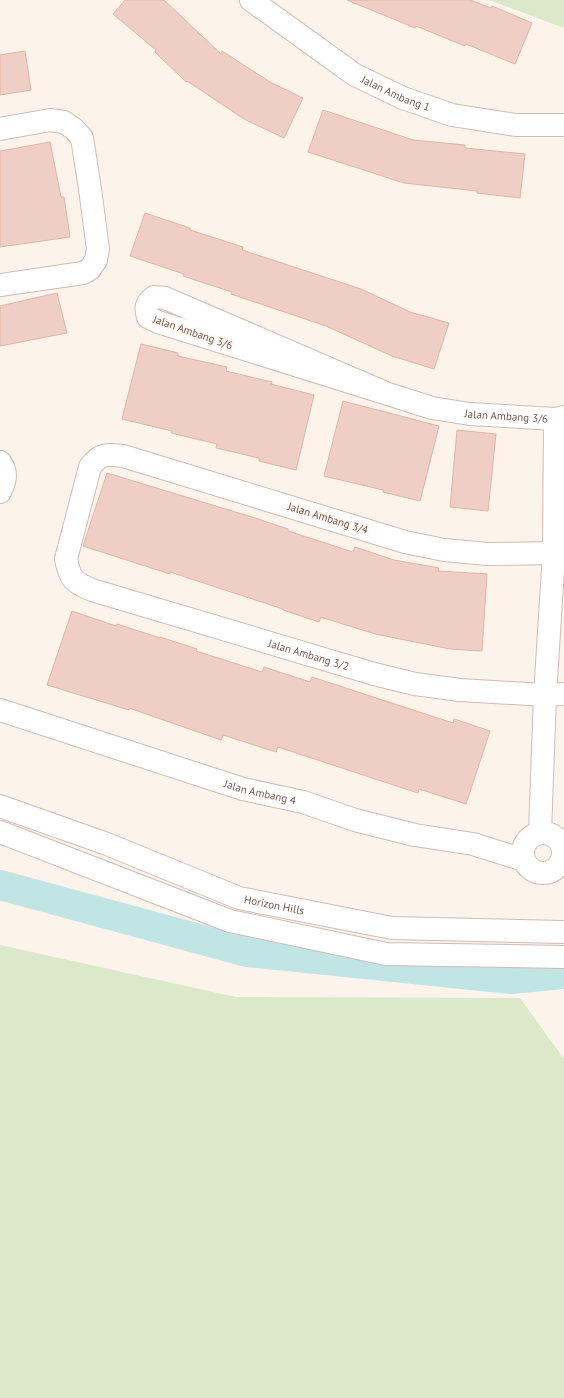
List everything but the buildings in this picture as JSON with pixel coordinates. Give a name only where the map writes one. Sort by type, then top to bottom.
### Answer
[{"type":"street","name":"Jalan Ambang 1","points":[[251,0],[355,75],[403,98],[452,115],[516,125],[564,125]]},
{"type":"street","points":[[0,129],[50,120],[64,122],[74,128],[82,138],[98,249],[96,260],[93,265],[90,269],[83,273],[0,285]]},
{"type":"street","name":"Jalan Ambang 3/6","points":[[388,394],[165,298],[154,297],[148,302],[146,310],[148,317],[158,322],[432,408],[470,414],[560,418]]},
{"type":"street","points":[[540,833],[555,695],[559,554],[560,418]]},
{"type":"street","name":"Jalan Ambang 3/4","points":[[77,584],[69,572],[66,559],[90,467],[96,459],[108,454],[123,456],[413,543],[444,550],[487,554],[559,554]]},
{"type":"street","points":[[0,462],[3,466],[5,481],[0,492]]},
{"type":"street","name":"Jalan Ambang 3/2","points":[[77,584],[92,590],[381,676],[415,684],[460,690],[555,695]]},
{"type":"street","name":"Jalan Ambang 4","points":[[0,710],[243,789],[303,802],[355,820],[407,834],[473,844],[524,860]]},
{"type":"street","name":"Horizon Hills","points":[[0,806],[108,844],[239,898],[392,928],[564,932]]},
{"type":"street","points":[[0,832],[230,921],[386,954],[564,957]]},
{"type":"street","points":[[540,833],[553,835],[562,845],[563,852],[563,858],[555,869],[544,873],[537,872],[527,865],[523,854],[526,842],[530,838],[540,833]]},
{"type":"green space","points":[[489,0],[564,0],[564,28]]},
{"type":"green space","points":[[0,945],[236,997],[520,998],[564,1059],[564,1398],[0,1398]]},
{"type":"waterway","points":[[0,885],[247,952],[511,979],[564,974]]}]
